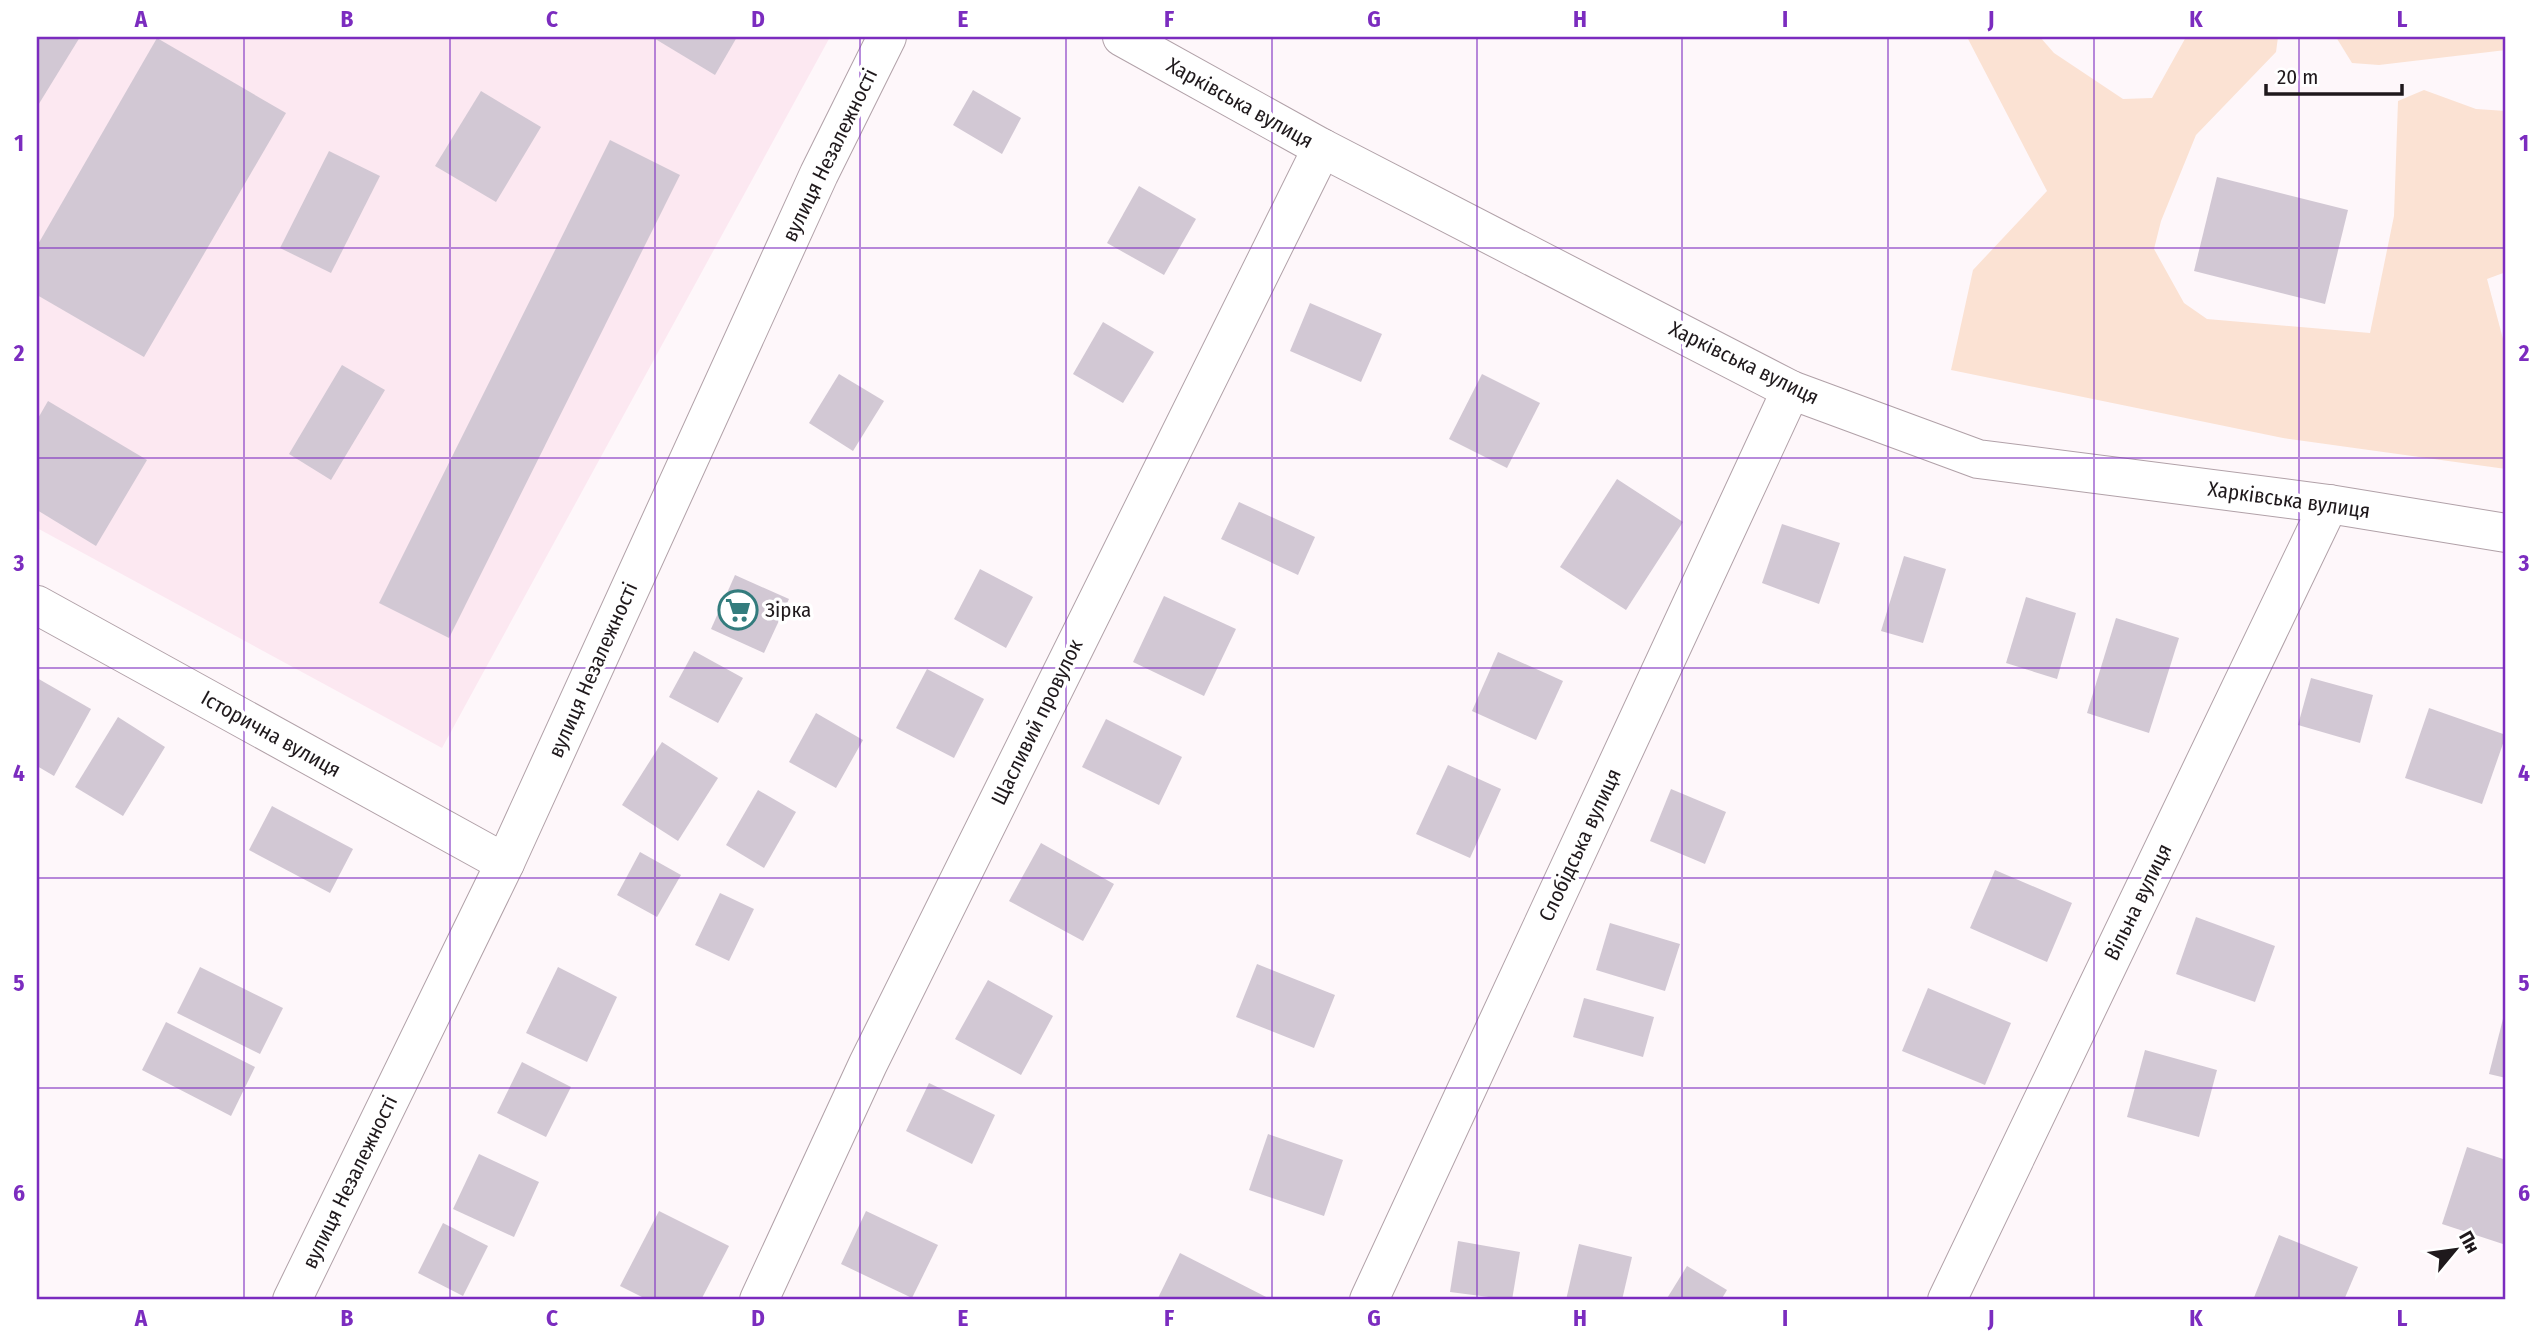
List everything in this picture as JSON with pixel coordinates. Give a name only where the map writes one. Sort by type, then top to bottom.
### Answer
[{"type":"street","name":"вулиця Незалежності","points":[[292,1300],[505,863],[819,174],[887,37]]},
{"type":"street","name":"Харківська вулиця","points":[[1122,37],[1322,148],[1791,390],[1978,458],[2329,504],[2506,533]]},
{"type":"street","name":"Щасливий провулок","points":[[759,1300],[874,1051],[1322,148]]},
{"type":"street","name":"Слобідська вулиця","points":[[1369,1300],[1791,390]]},
{"type":"street","name":"Вільна вулиця","points":[[1947,1300],[2329,504]]},
{"type":"street","name":"Історична вулиця","points":[[37,605],[505,863]]},
{"type":"shaded area","points":[[37,37],[830,37],[442,748],[37,528]]},
{"type":"shaded area","points":[[1967,37],[2040,37],[2054,53],[2123,99],[2152,98],[2186,37],[2278,37],[2276,52],[2196,135],[2161,221],[2154,249],[2184,303],[2207,319],[2370,333],[2394,216],[2398,101],[2424,90],[2476,109],[2506,111],[2506,272],[2487,279],[2503,339],[2506,340],[2506,469],[2283,438],[1951,370],[1973,270],[2047,191]]},
{"type":"shaded area","points":[[2336,37],[2506,37],[2506,50],[2379,65],[2352,63]]},
{"type":"building","points":[[37,37],[80,37],[37,107]]},
{"type":"building","points":[[652,37],[737,37],[715,75]]},
{"type":"building","points":[[157,38],[286,113],[144,357],[37,295],[37,246]]},
{"type":"building","points":[[973,90],[1021,118],[1002,154],[953,125]]},
{"type":"building","points":[[481,91],[541,127],[496,202],[435,166]]},
{"type":"building","points":[[610,140],[680,175],[449,638],[379,603]]},
{"type":"building","points":[[329,151],[380,176],[331,273],[280,248]]},
{"type":"building","points":[[2217,177],[2348,210],[2325,304],[2194,271]]},
{"type":"building","points":[[1139,186],[1196,219],[1164,275],[1107,243]]},
{"type":"building","points":[[1310,303],[1382,334],[1361,382],[1290,351]]},
{"type":"building","points":[[1103,322],[1154,352],[1123,403],[1073,374]]},
{"type":"building","points":[[342,365],[385,390],[331,480],[289,454]]},
{"type":"building","points":[[839,374],[884,401],[853,451],[809,423]]},
{"type":"building","points":[[1482,374],[1540,403],[1507,468],[1449,439]]},
{"type":"building","points":[[48,401],[147,460],[96,546],[37,510],[37,420]]},
{"type":"building","points":[[1617,479],[1683,522],[1626,610],[1560,567]]},
{"type":"building","points":[[1239,502],[1315,537],[1298,575],[1221,539]]},
{"type":"building","points":[[1782,524],[1840,543],[1819,604],[1762,583]]},
{"type":"building","points":[[1904,556],[1946,569],[1923,643],[1881,631]]},
{"type":"building","points":[[980,569],[1033,597],[1006,648],[954,619]]},
{"type":"building","points":[[735,575],[789,599],[764,653],[711,629]]},
{"type":"building","points":[[1164,596],[1236,629],[1204,696],[1133,662]]},
{"type":"building","points":[[2026,597],[2076,613],[2057,679],[2006,663]]},
{"type":"building","points":[[2116,618],[2179,638],[2149,733],[2087,713]]},
{"type":"building","points":[[694,651],[743,678],[718,723],[669,697]]},
{"type":"building","points":[[1498,652],[1563,681],[1536,740],[1472,711]]},
{"type":"building","points":[[927,669],[984,699],[954,758],[896,728]]},
{"type":"building","points":[[37,678],[91,709],[54,776],[37,766]]},
{"type":"building","points":[[2311,678],[2373,695],[2360,743],[2298,725]]},
{"type":"building","points":[[2429,708],[2506,735],[2482,804],[2405,778]]},
{"type":"building","points":[[816,713],[863,740],[836,788],[789,762]]},
{"type":"building","points":[[118,717],[165,747],[123,816],[75,787]]},
{"type":"building","points":[[1106,719],[1182,757],[1159,805],[1082,767]]},
{"type":"building","points":[[662,742],[718,778],[678,841],[622,805]]},
{"type":"building","points":[[1448,765],[1501,789],[1470,858],[1416,834]]},
{"type":"building","points":[[1671,789],[1726,812],[1705,864],[1650,841]]},
{"type":"building","points":[[758,790],[796,812],[764,868],[726,845]]},
{"type":"building","points":[[272,806],[353,849],[330,893],[249,850]]},
{"type":"building","points":[[1041,843],[1114,884],[1083,941],[1009,901]]},
{"type":"building","points":[[640,852],[681,875],[657,917],[617,895]]},
{"type":"building","points":[[1995,870],[2072,903],[2047,962],[1970,928]]},
{"type":"building","points":[[720,893],[754,909],[729,961],[695,945]]},
{"type":"building","points":[[2196,917],[2275,946],[2255,1002],[2176,974]]},
{"type":"building","points":[[1610,923],[1680,944],[1665,991],[1596,970]]},
{"type":"building","points":[[1257,964],[1335,995],[1314,1048],[1236,1017]]},
{"type":"building","points":[[200,967],[283,1008],[260,1054],[177,1013]]},
{"type":"building","points":[[558,967],[617,997],[587,1062],[526,1033]]},
{"type":"building","points":[[988,980],[1053,1016],[1021,1075],[955,1039]]},
{"type":"building","points":[[1928,988],[2011,1023],[1985,1085],[1902,1051]]},
{"type":"building","points":[[1584,998],[1654,1017],[1643,1057],[1573,1037]]},
{"type":"building","points":[[2506,1011],[2506,1078],[2489,1074]]},
{"type":"building","points":[[166,1022],[255,1067],[231,1116],[142,1070]]},
{"type":"building","points":[[2145,1050],[2217,1070],[2199,1137],[2127,1117]]},
{"type":"building","points":[[522,1062],[571,1087],[546,1137],[497,1113]]},
{"type":"building","points":[[929,1083],[995,1115],[972,1164],[906,1131]]},
{"type":"building","points":[[1268,1134],[1343,1160],[1324,1216],[1249,1190]]},
{"type":"building","points":[[2467,1147],[2506,1160],[2506,1245],[2442,1224]]},
{"type":"building","points":[[479,1154],[539,1182],[514,1237],[453,1209]]},
{"type":"building","points":[[659,1211],[729,1246],[701,1300],[648,1300],[620,1286]]},
{"type":"building","points":[[866,1211],[938,1245],[912,1298],[841,1264]]},
{"type":"building","points":[[443,1223],[488,1246],[463,1296],[418,1273]]},
{"type":"building","points":[[2279,1235],[2358,1267],[2344,1300],[2253,1300]]},
{"type":"building","points":[[1458,1241],[1520,1252],[1512,1300],[1450,1292]]},
{"type":"building","points":[[1579,1244],[1632,1257],[1622,1300],[1566,1300]]},
{"type":"building","points":[[1180,1253],[1272,1300],[1158,1298]]},
{"type":"building","points":[[1687,1266],[1727,1290],[1721,1300],[1666,1300]]},
{"type":"place","name":"Зірка","points":[[738,610]]}]
